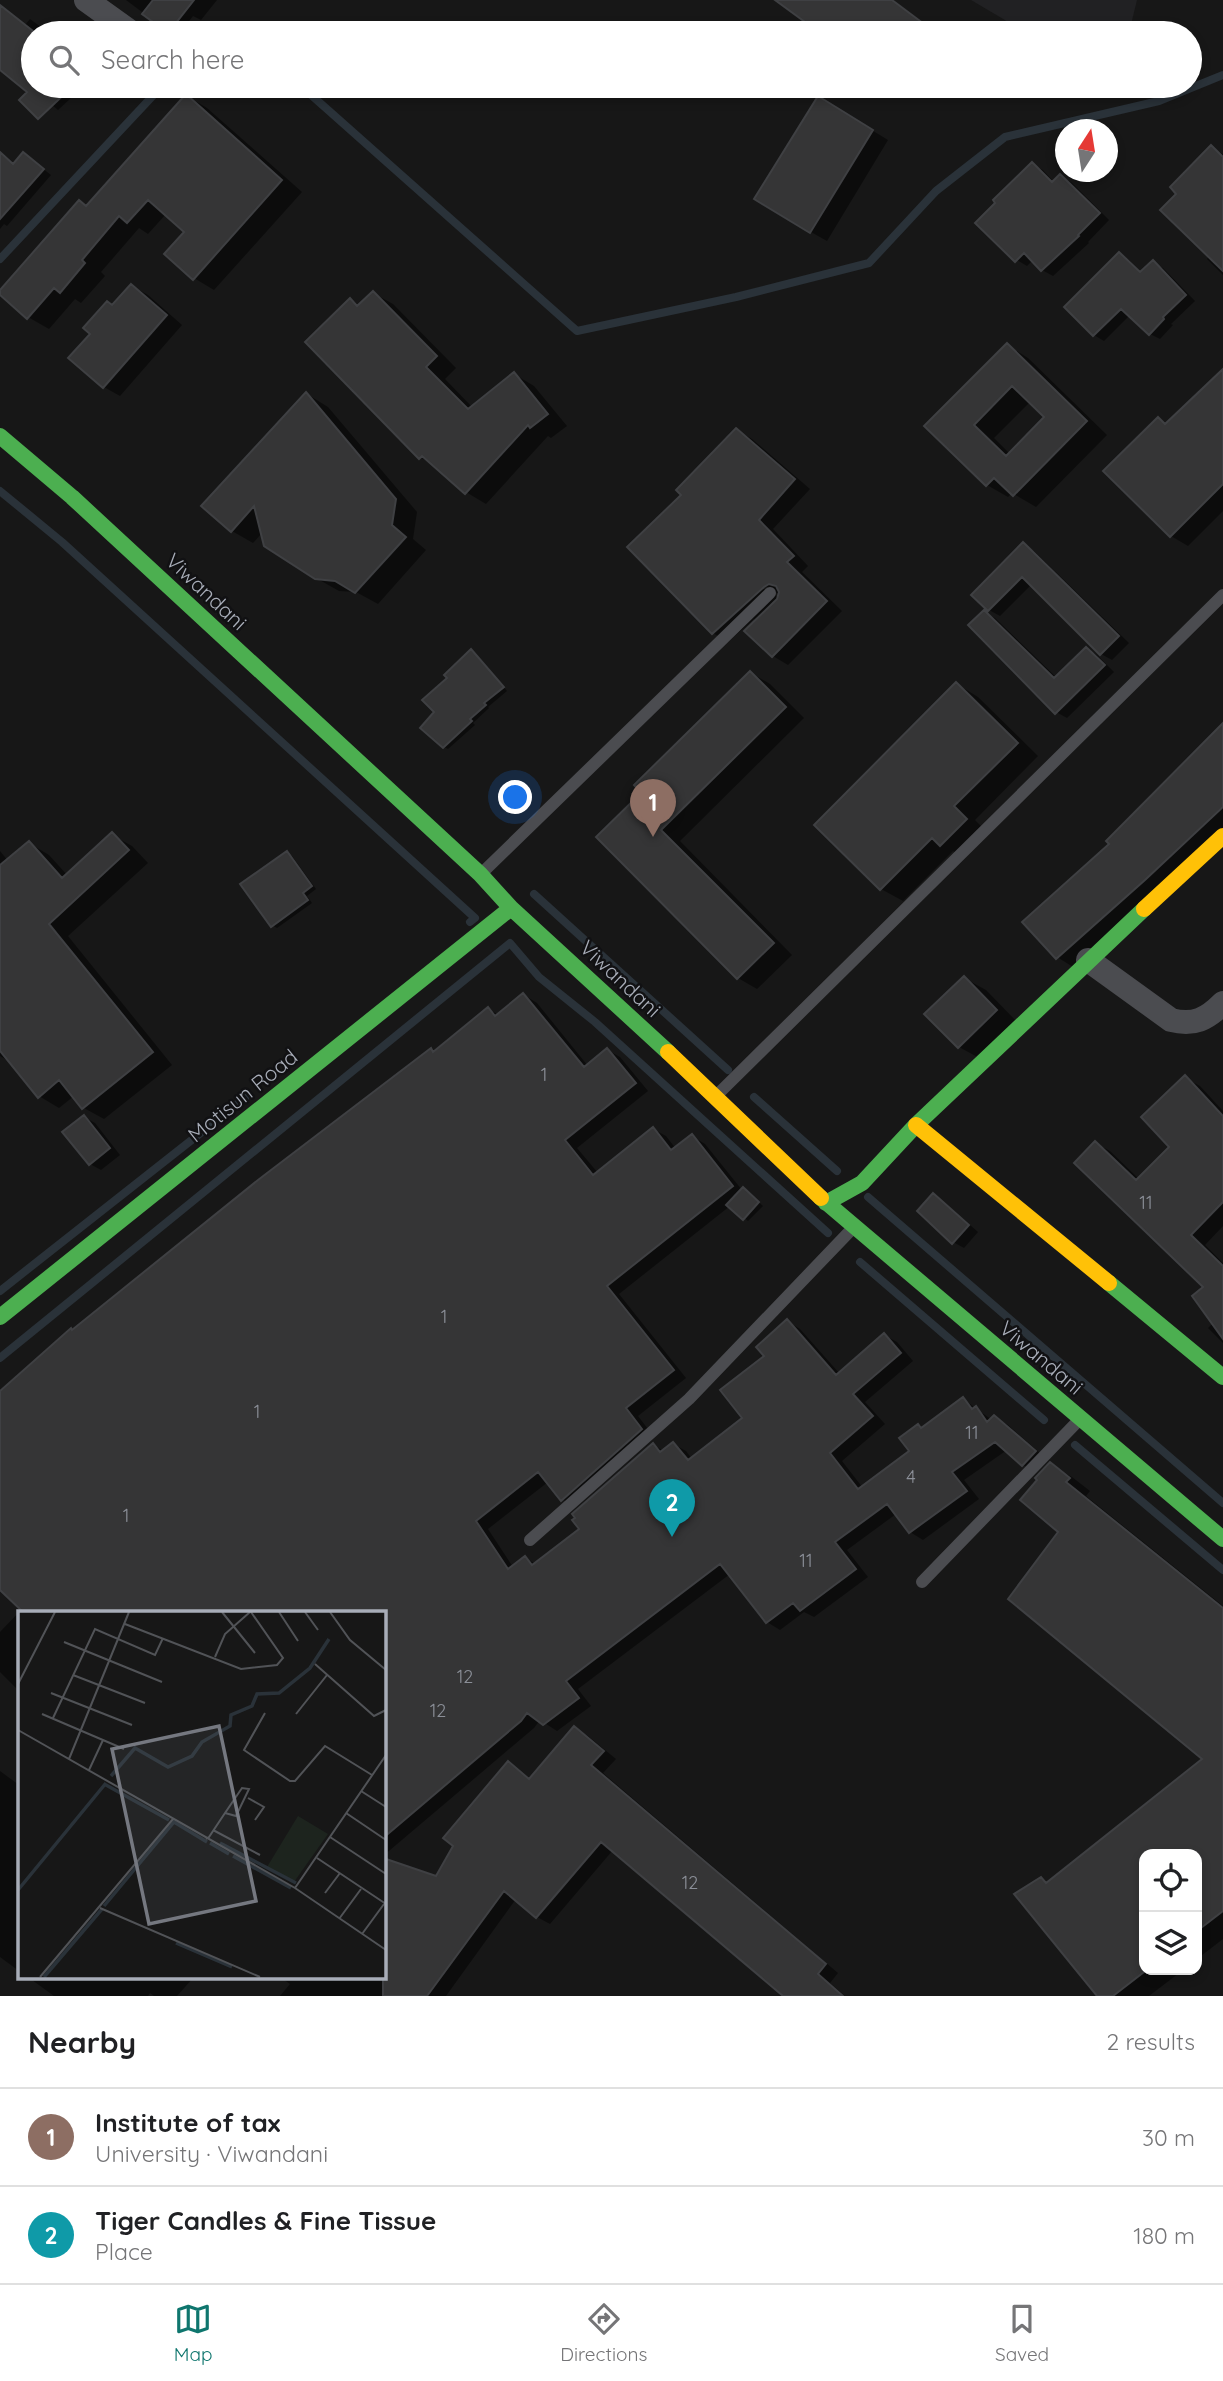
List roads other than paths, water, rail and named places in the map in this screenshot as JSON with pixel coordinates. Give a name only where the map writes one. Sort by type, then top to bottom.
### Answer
[{"type":"street","points":[[86,0],[115,21]]},
{"type":"street","name":"Viwandani","points":[[0,436],[72,497],[480,874],[511,908],[715,1096],[826,1203],[1223,1539]]},
{"type":"street","points":[[826,1203],[862,1183],[916,1125],[1088,960],[1223,836]]},
{"type":"street","name":"Motisun Road","points":[[0,1317],[511,908]]},
{"type":"street","points":[[1088,960],[1171,1020],[1195,1023],[1206,1018],[1223,1003]]},
{"type":"street","points":[[916,1125],[1223,1377]]},
{"type":"lane","points":[[480,874],[770,593]]},
{"type":"lane","points":[[715,1096],[1223,595]]},
{"type":"lane","points":[[530,1540],[689,1399],[854,1227]]},
{"type":"lane","points":[[922,1582],[1080,1419]]},
{"type":"waterway","points":[[1202,84],[1223,75]]},
{"type":"waterway","points":[[0,259],[151,98]]},
{"type":"waterway","points":[[315,98],[577,331],[736,297],[869,263],[936,191],[1005,137],[1166,98]]},
{"type":"waterway","points":[[0,491],[62,542],[475,918],[470,922]]},
{"type":"waterway","points":[[534,894],[728,1070]]},
{"type":"waterway","points":[[0,1358],[510,943],[539,977],[595,1022],[828,1233]]},
{"type":"waterway","points":[[754,1097],[837,1171]]},
{"type":"waterway","points":[[0,1291],[245,1098]]},
{"type":"waterway","points":[[868,1197],[1223,1503]]},
{"type":"waterway","points":[[860,1262],[1044,1420]]},
{"type":"waterway","points":[[1075,1445],[1223,1570]]},
{"type":"place","name":"Institute of tax","points":[[653,837]]},
{"type":"place","name":"Tiger Candles & Fine Tissue","points":[[672,1537]]}]
